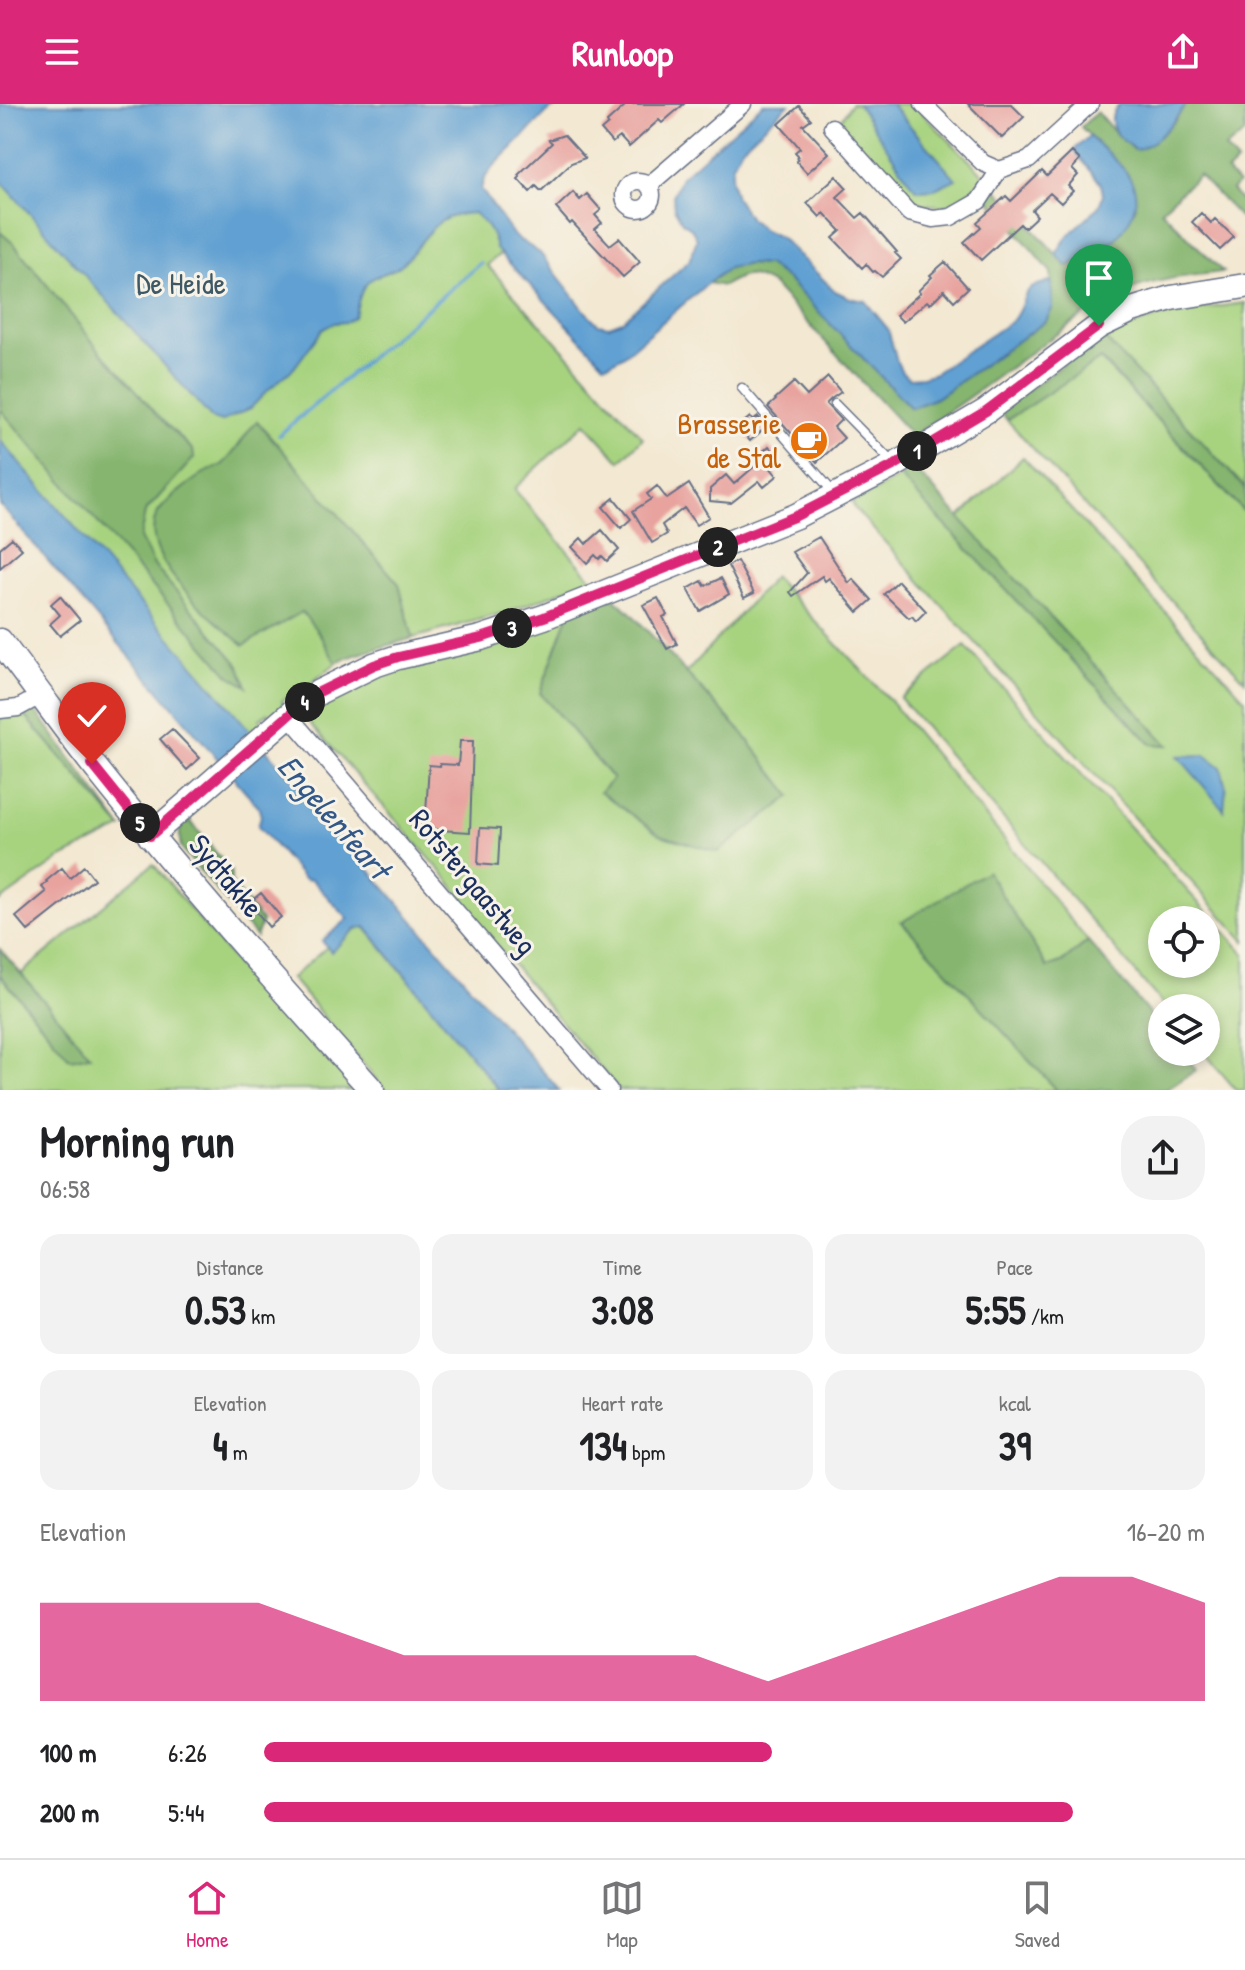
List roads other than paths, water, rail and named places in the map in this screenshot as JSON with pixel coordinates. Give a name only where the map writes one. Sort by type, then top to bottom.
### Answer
[{"type":"street","points":[[649,185],[743,104]]},
{"type":"street","points":[[923,104],[983,163],[999,170]]},
{"type":"street","points":[[832,127],[909,213],[933,219],[951,217],[979,201],[999,170],[1029,160],[1090,104]]},
{"type":"street","points":[[150,836],[319,692],[374,665],[398,657],[481,638],[544,617],[796,516],[895,465],[986,411],[1099,326],[1132,310],[1171,298],[1245,286]]},
{"type":"street","name":"Sydtakke","points":[[0,641],[150,836],[372,1090]]},
{"type":"street","points":[[0,710],[18,708],[40,696]]},
{"type":"street","name":"Rotstergaastweg","points":[[289,716],[609,1090]]},
{"type":"lane","points":[[742,388],[836,495]]},
{"type":"lane","points":[[835,404],[895,465]]},
{"type":"water","name":"De Heide","points":[[0,104],[563,104],[550,110],[494,166],[481,189],[514,236],[540,253],[598,324],[609,326],[622,321],[689,261],[697,239],[674,208],[673,194],[681,177],[763,104],[789,104],[742,147],[733,164],[731,179],[736,198],[751,220],[780,237],[835,291],[865,301],[888,329],[902,372],[910,378],[935,373],[1013,320],[1028,291],[1040,284],[1051,281],[1053,307],[1046,321],[936,398],[911,408],[789,281],[768,265],[749,264],[729,268],[623,356],[604,364],[496,249],[491,233],[478,217],[474,213],[459,215],[438,223],[401,265],[368,282],[354,317],[322,330],[294,368],[251,408],[221,422],[212,419],[0,180]]},
{"type":"water","points":[[858,104],[891,104],[956,179],[935,189],[918,190]]},
{"type":"water","points":[[1120,104],[1186,104],[1159,137],[1137,150],[1124,142],[1112,124]]},
{"type":"water","points":[[1089,136],[1129,176],[1135,201],[1129,221],[1109,245],[1093,256],[1067,266],[1056,254],[1067,237],[1099,206],[1103,195],[1101,184],[1074,150]]},
{"type":"water","name":"Engelenfeart","points":[[0,440],[559,1090],[499,1090],[366,927],[356,929],[331,952],[322,941],[348,919],[312,880],[304,879],[258,826],[261,816],[258,806],[0,505]]},
{"type":"water","points":[[1205,755],[1221,767],[1226,787],[1224,810],[1178,756]]},
{"type":"waterway","points":[[279,435],[481,263]]},
{"type":"place","name":"Brasserie de Stal","points":[[809,441]]}]
